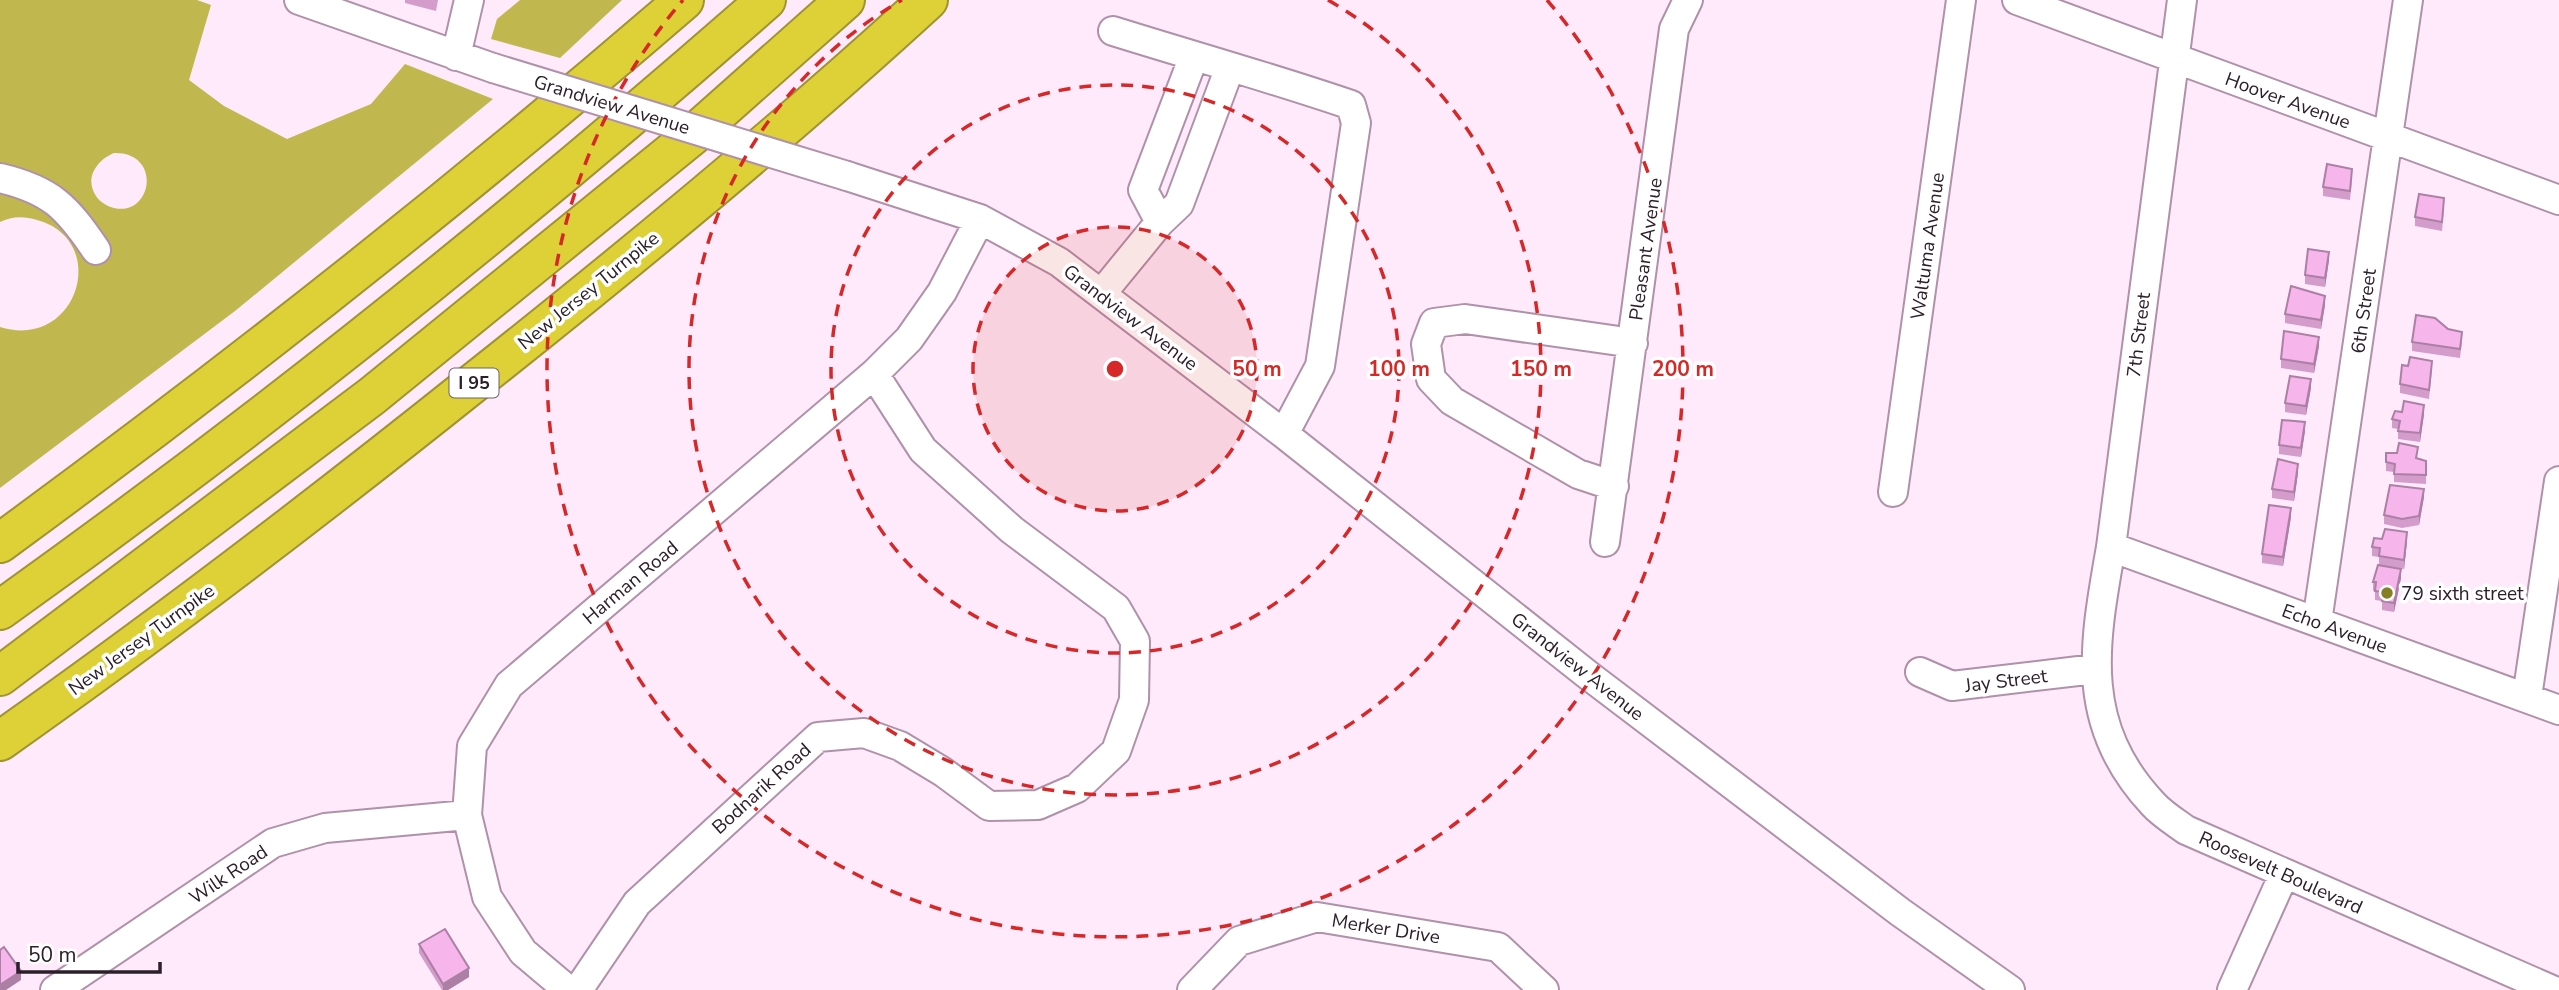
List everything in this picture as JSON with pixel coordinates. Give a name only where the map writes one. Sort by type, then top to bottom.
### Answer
[{"type":"highway","points":[[0,543],[143,438],[310,309],[463,186],[684,0]]},
{"type":"highway","points":[[0,610],[342,352],[657,95],[766,0]]},
{"type":"highway","name":"I 95","points":[[0,676],[372,396],[693,135],[845,0]]},
{"type":"highway","name":"New Jersey Turnpike","points":[[0,741],[237,568],[568,308],[730,173],[928,0]]},
{"type":"street","name":"Grandview Avenue","points":[[299,0],[492,68],[980,219],[1059,262],[1599,683],[1899,912],[2010,990]]},
{"type":"street","points":[[456,56],[469,0]]},
{"type":"street","name":"Pleasant Avenue","points":[[1605,542],[1674,29],[1688,0]]},
{"type":"street","name":"Waltuma Avenue","points":[[1893,492],[1961,0]]},
{"type":"street","name":"Hoover Avenue","points":[[2017,0],[2559,200]]},
{"type":"street","name":"7th Street","points":[[2095,669],[2097,628],[2111,547],[2182,0]]},
{"type":"street","name":"6th Street","points":[[2317,622],[2408,0]]},
{"type":"street","points":[[1113,31],[1256,73],[1351,105],[1356,123],[1320,366],[1284,435]]},
{"type":"street","points":[[1160,222],[1143,191],[1194,56]]},
{"type":"street","points":[[1102,293],[1160,222],[1179,204],[1230,67]]},
{"type":"street","points":[[0,178],[34,187],[57,202],[78,223],[96,250]]},
{"type":"street","name":"Harman Road","points":[[568,990],[523,953],[488,897],[467,815],[472,746],[509,685],[874,374],[909,339],[942,292],[980,219]]},
{"type":"street","points":[[1614,486],[1578,474],[1452,401],[1431,379],[1426,344],[1434,323],[1465,319],[1633,343]]},
{"type":"street","name":"Bodnarik Road","points":[[578,990],[637,903],[818,737],[864,733],[900,746],[943,772],[989,806],[1038,805],[1077,788],[1116,751],[1134,700],[1135,641],[1116,608],[1012,530],[923,450],[874,374]]},
{"type":"street","points":[[2527,697],[2559,481]]},
{"type":"street","name":"Echo Avenue","points":[[2111,547],[2559,710]]},
{"type":"street","name":"Jay Street","points":[[1920,672],[1952,687],[2095,669]]},
{"type":"street","name":"Roosevelt Boulevard","points":[[2095,669],[2103,723],[2122,765],[2153,804],[2186,831],[2552,990]]},
{"type":"street","name":"Wilk Road","points":[[55,990],[273,843],[325,828],[467,815]]},
{"type":"street","points":[[2232,990],[2284,874]]},
{"type":"street","name":"Merker Drive","points":[[1192,990],[1239,941],[1317,917],[1498,947],[1544,990]]},
{"type":"shaded area","points":[[0,0],[197,0],[211,5],[189,80],[224,106],[287,139],[371,104],[405,64],[493,99],[235,311],[0,488],[0,327],[27,330],[49,323],[65,309],[76,290],[78,269],[73,249],[60,231],[27,218],[0,222]],"holes":[[[114,153],[130,155],[140,162],[146,172],[144,194],[137,203],[127,208],[114,208],[96,196],[91,183],[92,176],[94,170],[108,156]]]},
{"type":"shaded area","points":[[520,0],[622,0],[560,58],[491,39],[497,19]]},
{"type":"building","points":[[2327,164],[2352,169],[2350,191],[2323,187]]},
{"type":"building","points":[[2419,194],[2444,198],[2442,222],[2415,217]]},
{"type":"building","points":[[2308,249],[2329,252],[2325,278],[2305,275]]},
{"type":"building","points":[[2291,286],[2325,296],[2321,320],[2285,314]]},
{"type":"building","points":[[2416,315],[2435,318],[2448,329],[2462,332],[2460,349],[2412,342]]},
{"type":"building","points":[[2284,331],[2319,337],[2314,364],[2281,359]]},
{"type":"building","points":[[2410,357],[2432,361],[2429,390],[2400,384],[2402,365],[2408,366]]},
{"type":"building","points":[[2290,376],[2311,379],[2306,406],[2285,403]]},
{"type":"building","points":[[2404,401],[2424,405],[2420,433],[2398,431],[2400,421],[2392,419],[2395,411],[2402,412]]},
{"type":"building","points":[[2282,420],[2305,422],[2301,448],[2279,445]]},
{"type":"building","points":[[2399,443],[2418,447],[2416,458],[2426,461],[2426,475],[2394,474],[2395,464],[2386,462],[2386,453],[2397,453]]},
{"type":"building","points":[[2278,459],[2298,464],[2294,492],[2272,489]]},
{"type":"building","points":[[2390,485],[2424,489],[2419,516],[2402,519],[2384,515]]},
{"type":"building","points":[[2269,505],[2291,508],[2283,557],[2262,554]]},
{"type":"building","points":[[2385,529],[2407,532],[2404,560],[2379,556],[2380,548],[2372,547],[2374,538],[2382,539]]},
{"type":"building","name":"79 sixth street","points":[[2378,565],[2401,569],[2394,603],[2382,601],[2384,592],[2375,591],[2376,582],[2373,582]]},
{"type":"building","points":[[445,929],[469,968],[443,984],[419,944]]},
{"type":"building","points":[[4,947],[21,971],[0,985],[0,950]]},
{"type":"place","name":"79 sixth street","points":[[2387,593]]}]
